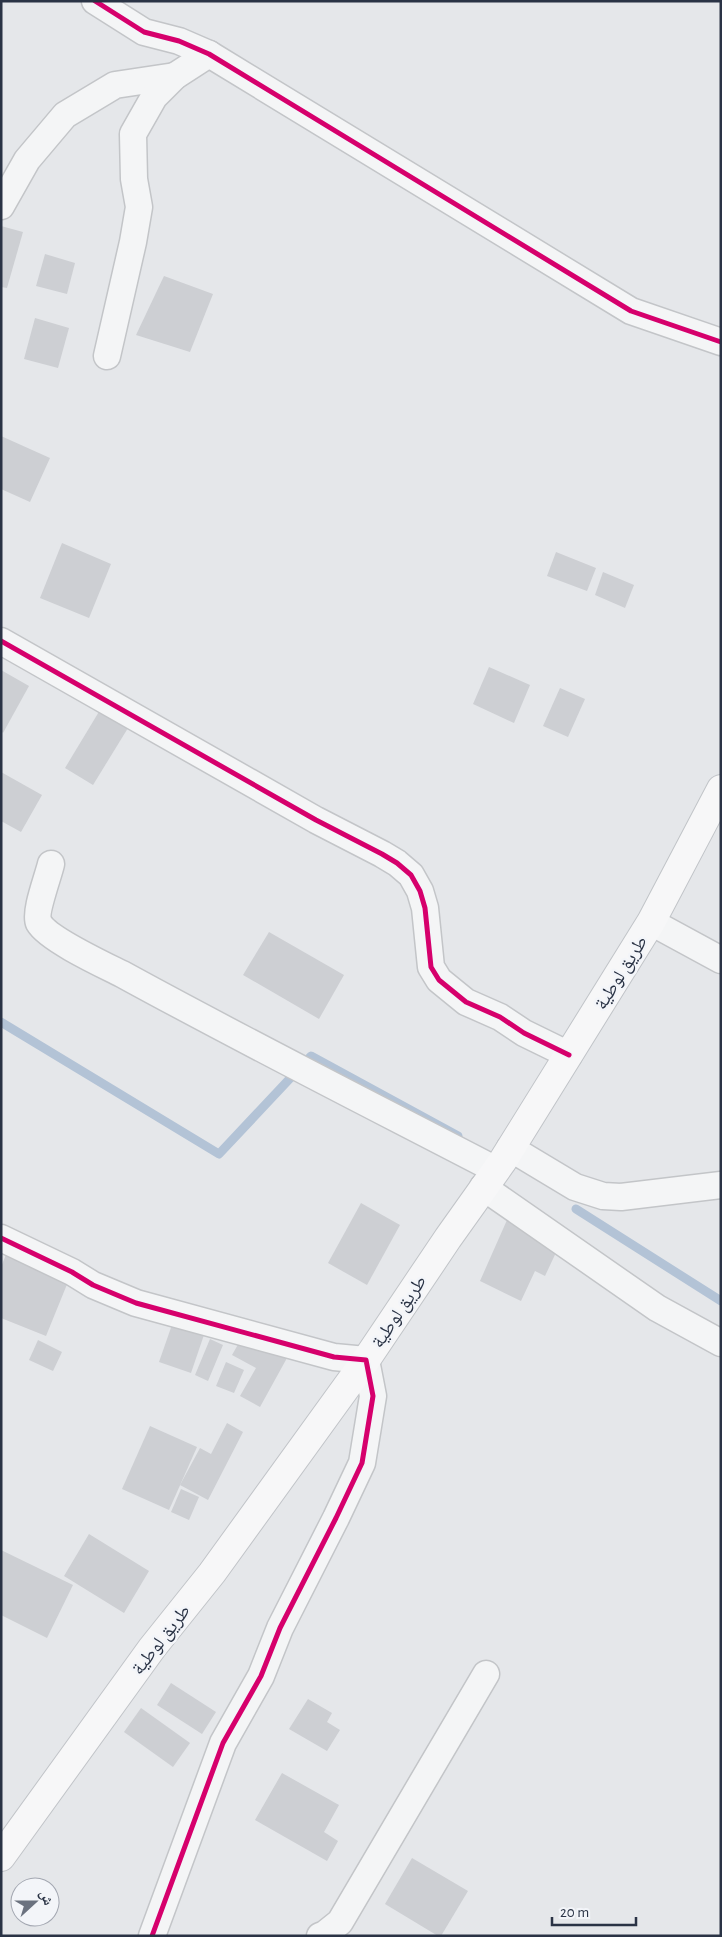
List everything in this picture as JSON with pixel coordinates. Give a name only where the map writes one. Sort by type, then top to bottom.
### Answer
[{"type":"main road","name":"طريق لوطية","points":[[1,1857],[110,1705],[217,1566],[366,1360],[569,1056],[651,922],[717,804]]},
{"type":"street","points":[[95,1],[144,32],[179,41],[209,54],[631,311],[721,342]]},
{"type":"street","points":[[107,356],[139,207],[134,179],[133,134],[154,97],[175,76],[209,54]]},
{"type":"street","points":[[1,206],[27,160],[65,115],[115,85],[175,76]]},
{"type":"street","points":[[1,641],[316,820],[397,863],[411,875],[420,891],[425,908],[431,967],[438,980],[466,1002],[500,1017],[524,1033],[569,1056]]},
{"type":"street","points":[[51,864],[37,912],[38,921],[44,928],[70,946],[139,983],[496,1168],[657,1308],[721,1343]]},
{"type":"street","points":[[651,922],[721,960]]},
{"type":"street","points":[[496,1168],[575,1187],[603,1196],[622,1197],[721,1185]]},
{"type":"street","points":[[1,1238],[72,1272],[93,1285],[136,1303],[326,1354],[366,1360],[373,1396],[362,1463],[316,1559],[280,1628],[261,1676],[224,1743],[152,1936]]},
{"type":"street","points":[[320,1936],[340,1922],[486,1674]]},
{"type":"building","points":[[1,226],[23,232],[7,288],[1,287]]},
{"type":"building","points":[[45,254],[75,263],[67,294],[36,286]]},
{"type":"building","points":[[164,276],[213,294],[190,352],[136,335]]},
{"type":"building","points":[[35,318],[69,328],[58,368],[24,359]]},
{"type":"building","points":[[1,436],[50,458],[30,502],[1,489]]},
{"type":"building","points":[[62,543],[111,564],[89,618],[40,598]]},
{"type":"building","points":[[556,552],[596,568],[587,591],[547,576]]},
{"type":"building","points":[[603,572],[634,585],[625,608],[595,595]]},
{"type":"building","points":[[489,667],[530,685],[514,723],[473,704]]},
{"type":"building","points":[[1,670],[29,686],[3,733],[1,731]]},
{"type":"building","points":[[560,688],[585,699],[568,737],[543,726]]},
{"type":"building","points":[[100,710],[128,728],[93,785],[65,768]]},
{"type":"building","points":[[1,772],[42,795],[21,832],[1,821]]},
{"type":"building","points":[[269,932],[344,975],[319,1019],[243,975]]},
{"type":"building","points":[[361,1203],[400,1225],[367,1285],[328,1263]]},
{"type":"building","points":[[507,1220],[560,1244],[545,1276],[535,1271],[521,1301],[480,1281]]},
{"type":"building","points":[[9,1247],[72,1272],[46,1336],[1,1318],[1,1267]]},
{"type":"building","points":[[174,1319],[206,1329],[191,1373],[159,1362]]},
{"type":"building","points":[[244,1334],[287,1358],[260,1407],[240,1396],[256,1368],[232,1355]]},
{"type":"building","points":[[210,1339],[223,1345],[208,1381],[195,1375]]},
{"type":"building","points":[[38,1340],[62,1352],[53,1371],[29,1360]]},
{"type":"building","points":[[226,1362],[244,1370],[234,1393],[216,1386]]},
{"type":"building","points":[[227,1423],[243,1432],[208,1500],[180,1485],[200,1448],[211,1454]]},
{"type":"building","points":[[150,1426],[197,1447],[169,1510],[122,1489]]},
{"type":"building","points":[[181,1489],[199,1497],[189,1520],[171,1512]]},
{"type":"building","points":[[89,1534],[149,1571],[124,1613],[64,1576]]},
{"type":"building","points":[[1,1550],[73,1585],[47,1638],[1,1615]]},
{"type":"building","points":[[171,1683],[216,1712],[202,1734],[157,1705]]},
{"type":"building","points":[[308,1699],[332,1713],[327,1722],[340,1730],[327,1751],[289,1729]]},
{"type":"building","points":[[141,1708],[190,1743],[173,1767],[124,1732]]},
{"type":"building","points":[[282,1773],[339,1805],[324,1832],[338,1841],[327,1861],[255,1820]]},
{"type":"building","points":[[412,1858],[468,1891],[441,1936],[385,1904]]},
{"type":"waterway","points":[[1,1022],[219,1154],[311,1056],[458,1136]]},
{"type":"waterway","points":[[576,1209],[721,1301]]},
{"type":"cycle path","points":[[95,1],[144,32],[179,41],[209,54],[631,311],[721,342]]},
{"type":"cycle path","points":[[1,641],[316,820],[397,863],[411,875],[420,891],[425,908],[431,967],[439,980],[466,1002],[500,1017],[524,1033],[569,1055]]},
{"type":"cycle path","points":[[1,1238],[72,1272],[93,1285],[136,1303],[334,1357],[366,1360],[373,1396],[362,1463],[280,1628],[261,1676],[223,1743],[152,1936]]}]
